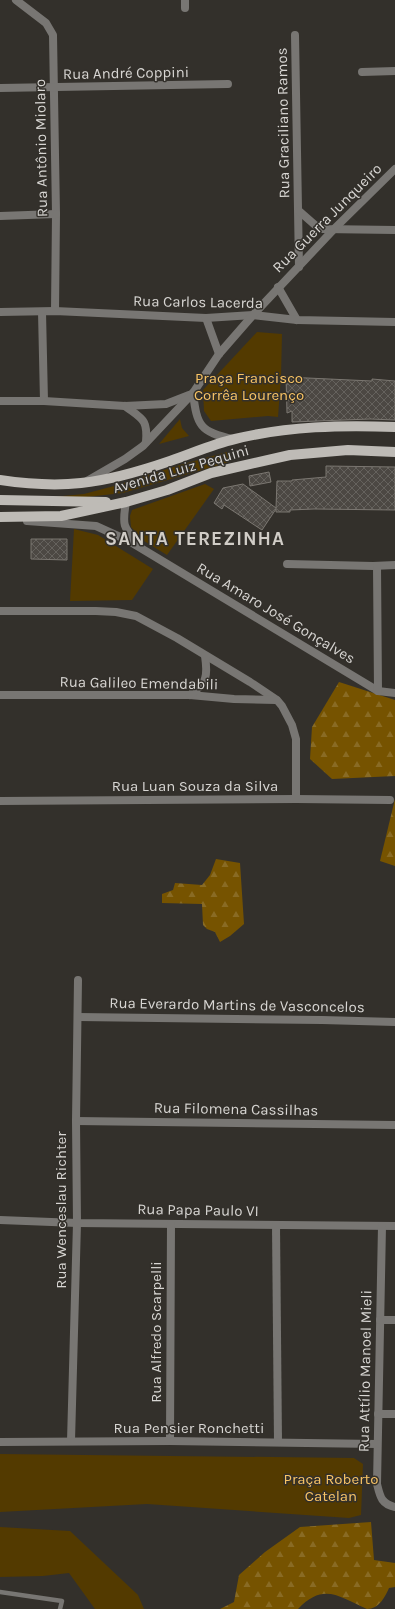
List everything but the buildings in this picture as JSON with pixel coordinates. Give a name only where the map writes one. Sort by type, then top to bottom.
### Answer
[{"type":"main road","name":"Avenida Luiz Pequini","points":[[0,480],[26,484],[81,483],[120,476],[168,462],[234,439],[258,434],[313,427],[353,425],[395,427]]},
{"type":"main road","name":"Avenida Luiz Pequini","points":[[0,518],[61,516],[126,502],[167,490],[211,473],[290,455],[348,450],[395,452]]},
{"type":"main road","points":[[0,485],[26,484]]},
{"type":"main road","points":[[0,500],[126,502]]},
{"type":"street","name":"Rua Antônio Miolaro","points":[[16,0],[46,22],[53,35],[56,214],[55,311]]},
{"type":"street","name":"Rua Graciliano Ramos","points":[[295,35],[299,267]]},
{"type":"street","points":[[362,72],[395,71]]},
{"type":"street","name":"Rua André Coppini","points":[[0,88],[228,84]]},
{"type":"street","name":"Rua Guerra Junqueiro","points":[[81,483],[125,459],[146,442],[193,393],[219,354],[253,314],[335,228],[395,169]]},
{"type":"street","name":"Rua Graciliano Ramos","points":[[299,211],[322,229],[395,230]]},
{"type":"street","points":[[0,216],[56,214]]},
{"type":"street","name":"Rua Guerra Junqueiro","points":[[278,287],[297,320]]},
{"type":"street","name":"Rua Carlos Lacerda","points":[[0,312],[55,311],[206,318],[253,314],[297,320],[395,322]]},
{"type":"street","points":[[42,312],[44,401]]},
{"type":"street","points":[[206,318],[219,354]]},
{"type":"street","points":[[0,401],[44,401],[125,406],[166,404],[193,393],[197,418],[201,424],[215,435],[234,439]]},
{"type":"street","points":[[125,406],[144,421],[147,428],[146,442]]},
{"type":"street","name":"Rua Amaro José Gonçalves","points":[[126,502],[123,518],[125,528],[144,551]]},
{"type":"street","name":"Rua Amaro José Gonçalves","points":[[0,518],[96,526],[129,541],[378,691],[395,693]]},
{"type":"street","points":[[288,564],[395,565]]},
{"type":"street","points":[[377,566],[378,691]]},
{"type":"street","points":[[0,611],[96,611],[128,614],[142,618],[250,682],[277,700],[290,719],[296,739],[296,799]]},
{"type":"street","points":[[190,695],[199,688],[206,678],[207,672],[205,656]]},
{"type":"street","name":"Rua Galileo Emendabili","points":[[0,695],[190,695],[234,699],[277,700]]},
{"type":"street","name":"Rua Luan Souza da Silva","points":[[0,801],[296,799],[390,800]]},
{"type":"street","name":"Rua Wenceslau Richter","points":[[71,1441],[76,1223],[78,980]]},
{"type":"street","name":"Rua Everardo Martins de Vasconcelos","points":[[78,1017],[395,1022]]},
{"type":"street","name":"Rua Filomena Cassilhas","points":[[76,1121],[395,1125]]},
{"type":"street","name":"Rua Papa Paulo VI","points":[[0,1220],[76,1223],[395,1226]]},
{"type":"street","name":"Rua Alfredo Scarpelli","points":[[170,1441],[171,1224]]},
{"type":"street","points":[[276,1225],[278,1442]]},
{"type":"street","name":"Rua Attílio Manoel Mieli","points":[[382,1226],[377,1484],[380,1497],[387,1505],[395,1507]]},
{"type":"street","points":[[380,1320],[395,1320]]},
{"type":"street","points":[[378,1414],[395,1414]]},
{"type":"street","name":"Rua Pensier Ronchetti","points":[[0,1442],[170,1441],[377,1444]]},
{"type":"lane","points":[[0,1592],[62,1601],[60,1609]]},
{"type":"green space","name":"Praça Francisco Corrêa Lourenço","points":[[257,332],[282,334],[278,417],[268,416],[211,421],[204,411],[203,390]]},
{"type":"green space","points":[[180,419],[182,428],[189,436],[159,444]]},
{"type":"green space","points":[[227,452],[229,462],[123,493],[86,497],[52,497],[84,494]]},
{"type":"green space","points":[[205,484],[214,489],[167,555],[144,541],[131,527],[130,516],[132,510]]},
{"type":"green space","points":[[74,529],[98,535],[153,569],[132,600],[70,601]]},
{"type":"green space","points":[[339,682],[395,700],[395,776],[332,779],[310,759],[312,727]]},
{"type":"green space","points":[[395,799],[395,866],[380,861]]},
{"type":"green space","points":[[216,859],[240,863],[244,924],[220,942],[215,932],[207,929],[203,925],[202,904],[162,903],[162,894],[173,890],[175,883],[202,885],[210,875]]},
{"type":"green space","name":"Praça Roberto Catelan","points":[[0,1454],[354,1458],[363,1464],[361,1515],[349,1518],[147,1504],[0,1512]]},
{"type":"green space","points":[[371,1522],[374,1560],[395,1563],[395,1587],[389,1588],[383,1599],[375,1607],[367,1609],[332,1594],[324,1594],[307,1601],[298,1609],[220,1609],[234,1602],[239,1575],[265,1552],[300,1527]]},
{"type":"green space","points":[[0,1527],[70,1531],[138,1595],[144,1609],[95,1609],[69,1573],[43,1576],[0,1577]]},
{"type":"district","name":"SANTA TEREZINHA","points":[[195,538]]}]
